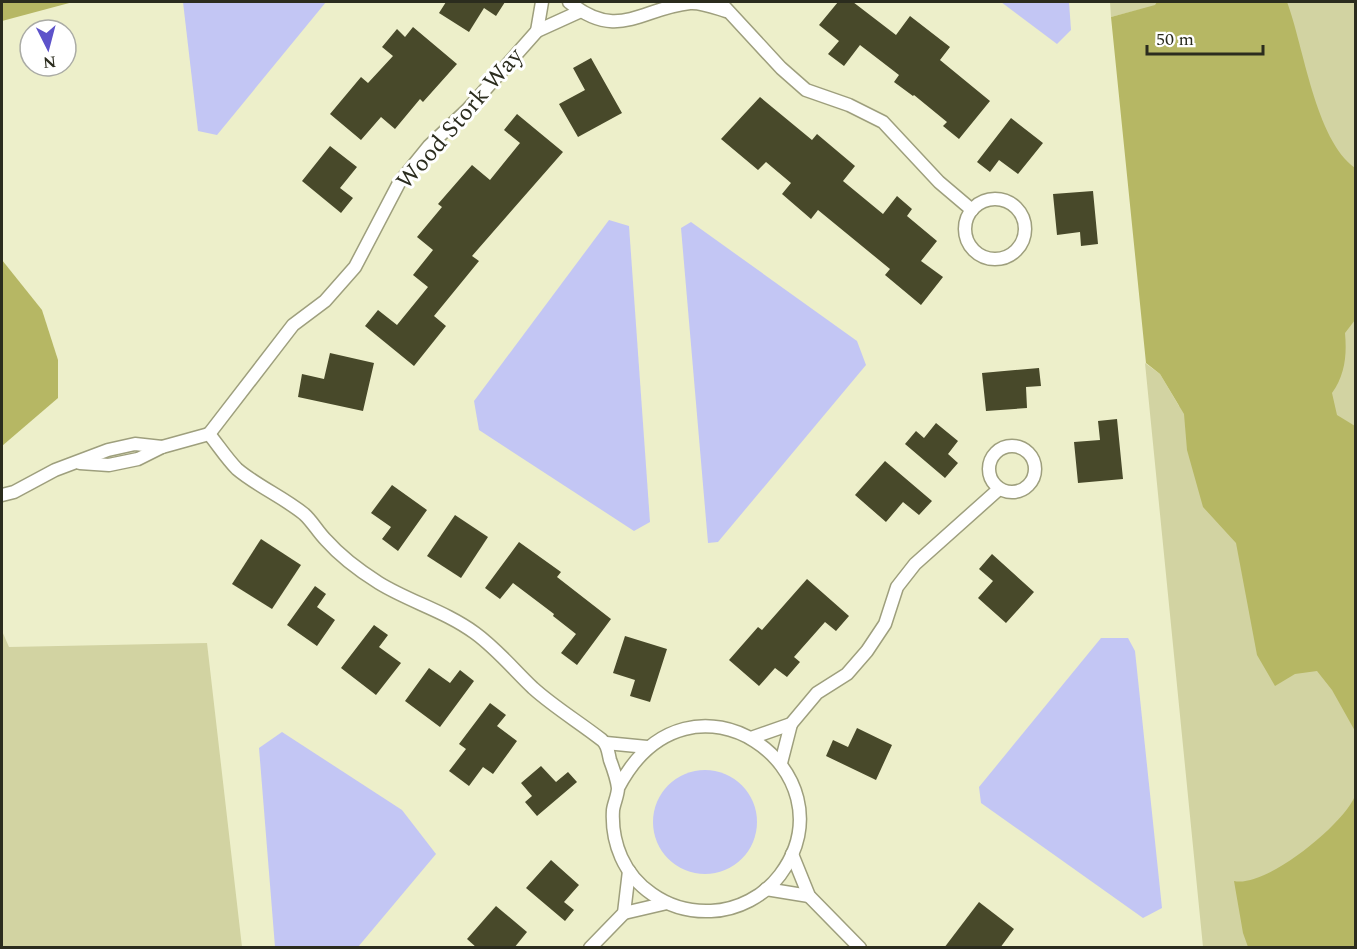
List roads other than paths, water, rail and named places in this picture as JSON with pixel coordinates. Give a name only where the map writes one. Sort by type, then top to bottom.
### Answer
[{"type":"street","name":"Wood Stork Way","points":[[537,31],[542,2]]},
{"type":"street","points":[[569,2],[581,11],[605,21],[635,20],[669,5],[692,2],[723,6],[781,68],[806,90],[849,105],[882,122],[931,175],[972,210]]},
{"type":"street","name":"Wood Stork Way","points":[[208,434],[293,325],[324,301],[355,267],[399,183],[429,146],[468,109],[537,31],[581,11]]},
{"type":"street","points":[[996,199],[1016,207],[1024,222],[1025,233],[1016,251],[1002,259],[992,260],[982,257],[971,249],[964,229],[972,210],[986,200],[996,199]]},
{"type":"street","points":[[2,495],[14,492],[55,470],[108,450],[135,444],[162,447],[208,434],[237,469],[306,516],[327,542],[355,567],[382,585],[446,614],[476,634],[508,661],[534,689],[606,743],[647,747]]},
{"type":"street","points":[[781,763],[791,724],[817,693],[847,674],[867,651],[885,624],[897,587],[915,564],[999,489]]},
{"type":"street","points":[[751,738],[791,724]]},
{"type":"street","points":[[698,726],[725,728],[751,738],[781,763],[792,784],[798,807],[798,831],[792,854],[781,873],[766,890],[742,904],[723,910],[694,910],[667,903],[642,886],[629,871],[615,839],[614,805],[618,788],[630,765],[647,747],[671,733],[698,726]]},
{"type":"street","points":[[606,743],[618,788]]},
{"type":"street","points":[[792,854],[809,896],[839,924],[860,948]]},
{"type":"street","points":[[624,913],[629,871]]},
{"type":"street","points":[[766,890],[809,896]]},
{"type":"street","points":[[590,948],[624,913],[667,903]]},
{"type":"water","points":[[183,2],[326,2],[217,135],[198,131]]},
{"type":"water","points":[[1001,2],[1069,2],[1071,30],[1057,44]]},
{"type":"water","points":[[609,220],[629,226],[650,522],[634,531],[479,430],[474,401]]},
{"type":"water","points":[[691,222],[857,341],[866,365],[718,542],[708,543],[681,228]]},
{"type":"water","points":[[1101,638],[1128,638],[1135,651],[1162,908],[1143,918],[981,803],[979,787]]},
{"type":"water","points":[[282,732],[402,810],[436,854],[358,947],[275,947],[259,748]]},
{"type":"water","points":[[705,770],[725,774],[742,785],[753,802],[757,822],[753,842],[742,859],[725,870],[705,874],[685,870],[668,859],[657,842],[653,822],[657,802],[668,785],[685,774]]}]
